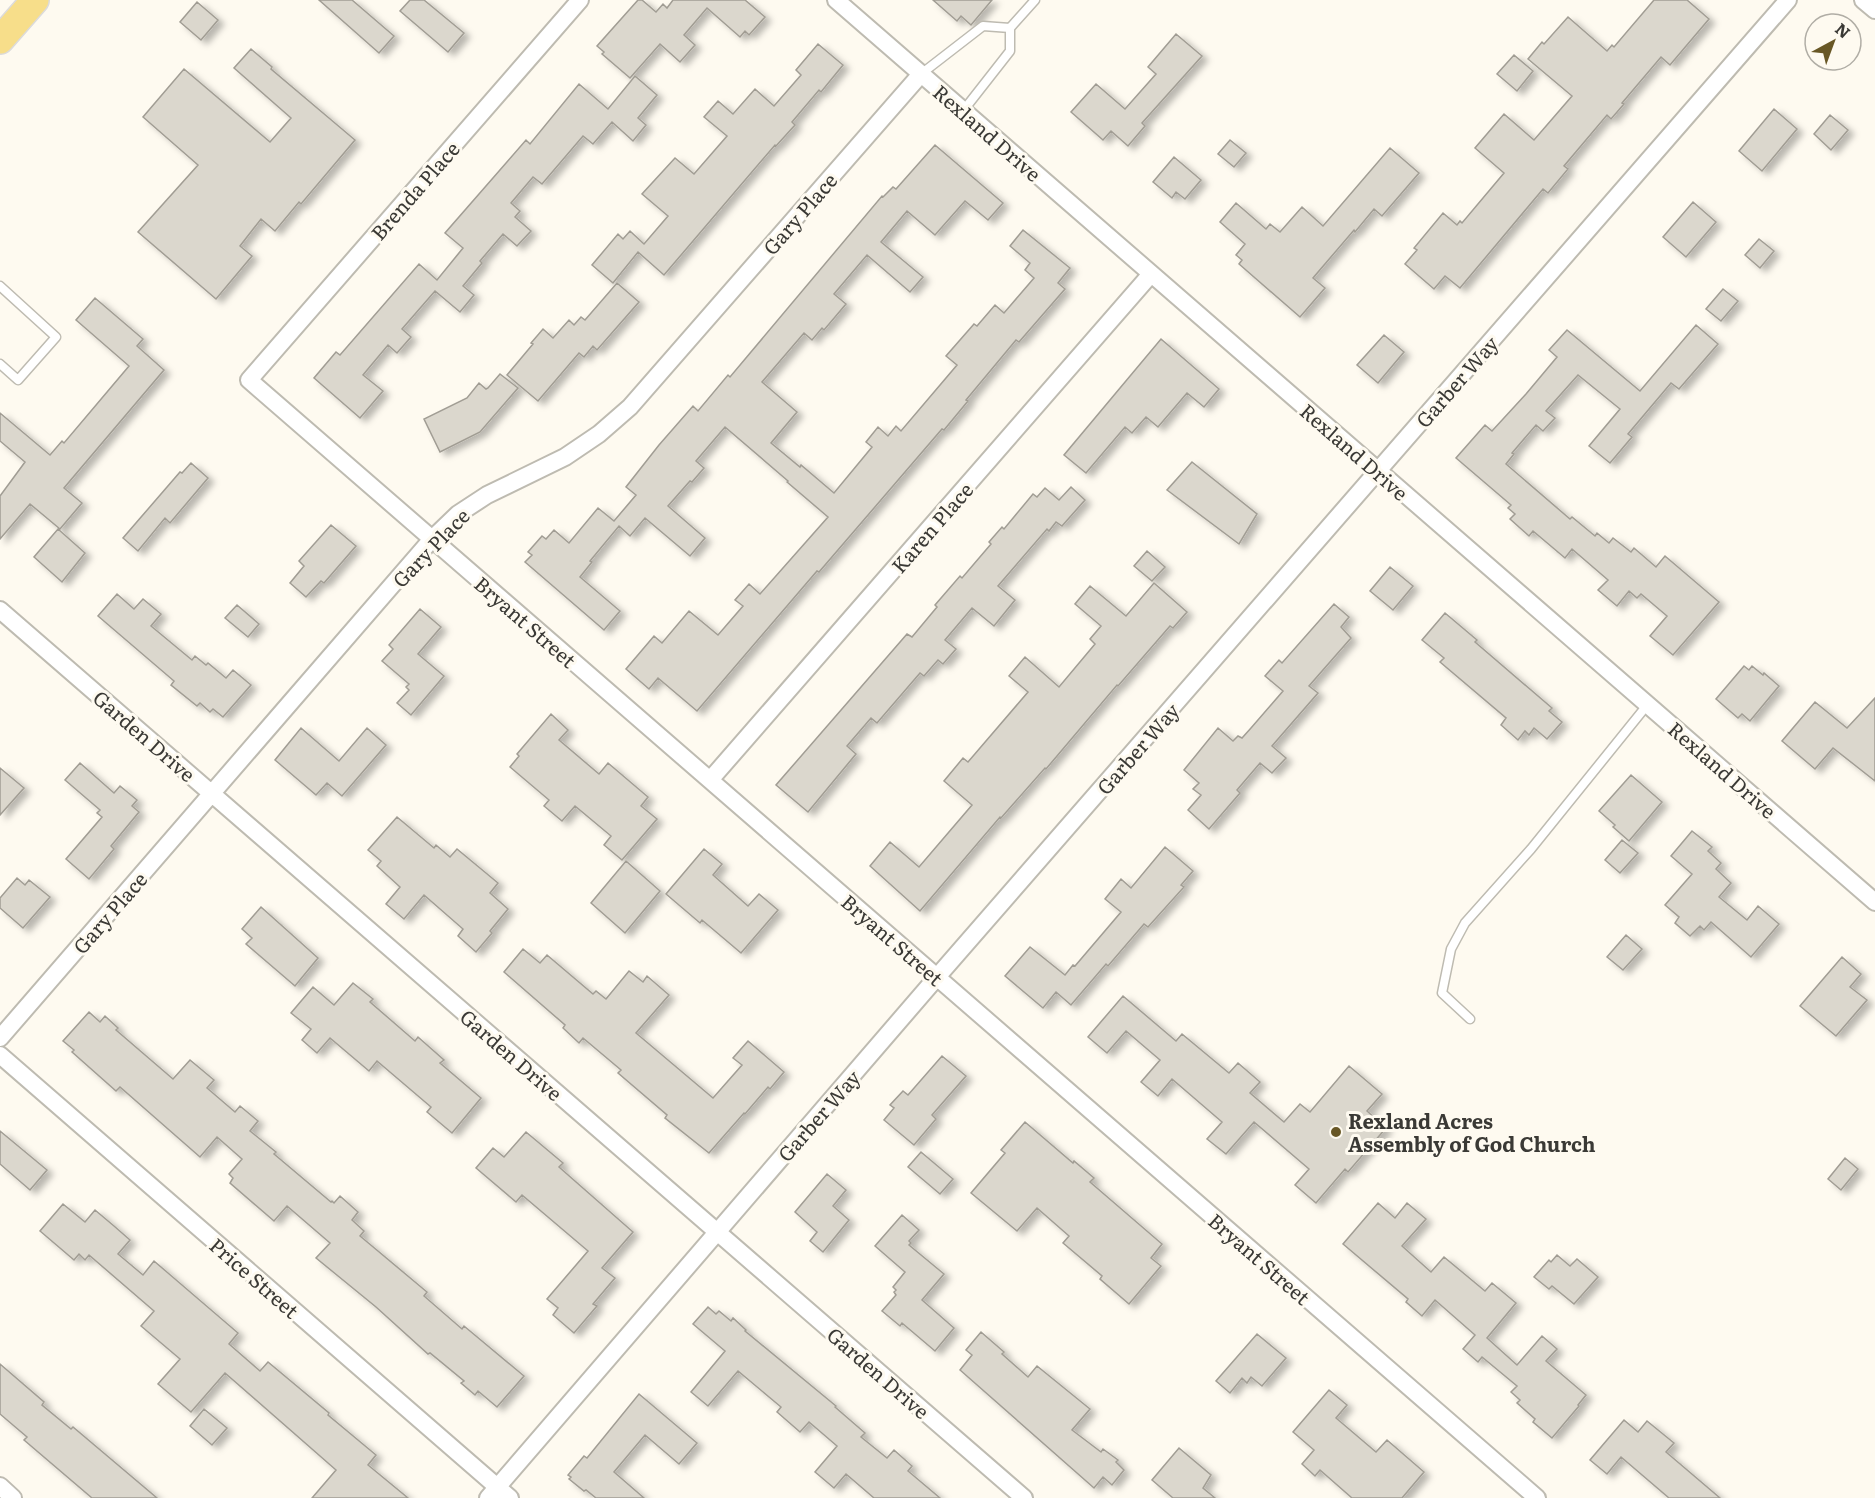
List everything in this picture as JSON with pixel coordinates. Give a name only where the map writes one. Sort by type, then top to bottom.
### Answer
[{"type":"main road","points":[[0,40],[34,0]]},
{"type":"street","name":"Brenda Place","points":[[249,380],[580,0]]},
{"type":"street","name":"Rexland Drive","points":[[836,0],[1875,902]]},
{"type":"street","name":"Garber Way","points":[[499,1494],[717,1232],[937,977],[1788,0]]},
{"type":"street","points":[[1863,0],[1875,10]]},
{"type":"street","name":"Gary Place","points":[[0,1038],[432,540],[458,514],[487,495],[565,457],[599,434],[630,406],[921,74]]},
{"type":"street","name":"Karen Place","points":[[710,780],[1151,274]]},
{"type":"street","name":"Bryant Street","points":[[249,380],[1537,1498]]},
{"type":"street","name":"Garden Drive","points":[[0,610],[1024,1498]]},
{"type":"street","name":"Price Street","points":[[0,1055],[499,1494]]},
{"type":"street","points":[[0,1486],[14,1498]]},
{"type":"lane","points":[[963,111],[1010,51],[1010,28],[1035,0]]},
{"type":"lane","points":[[921,74],[983,26],[1010,28]]},
{"type":"lane","points":[[0,286],[56,337],[18,380],[0,364]]},
{"type":"lane","points":[[1470,1018],[1442,993],[1451,949],[1465,923],[1531,849],[1648,705]]},
{"type":"building","points":[[319,0],[352,0],[394,36],[379,53]]},
{"type":"building","points":[[410,0],[424,0],[464,33],[448,52],[400,11]]},
{"type":"building","points":[[638,0],[642,0],[656,12],[663,4],[667,8],[673,0],[745,0],[765,17],[749,35],[745,31],[740,37],[707,8],[684,35],[695,45],[680,62],[660,44],[630,78],[602,54],[604,52],[597,46]]},
{"type":"building","points":[[933,0],[992,0],[971,25],[961,16],[957,21]]},
{"type":"building","points":[[1654,0],[1687,0],[1709,19],[1670,65],[1661,57],[1611,119],[1607,115],[1564,166],[1568,169],[1548,193],[1543,189],[1460,288],[1445,276],[1434,289],[1405,264],[1417,250],[1414,248],[1443,213],[1457,225],[1460,221],[1462,223],[1504,173],[1475,148],[1504,114],[1534,140],[1572,96],[1528,59],[1568,17],[1607,51],[1612,45],[1614,47]]},
{"type":"building","points":[[197,2],[218,20],[201,40],[180,22]]},
{"type":"building","points":[[1176,34],[1202,56],[1142,123],[1145,126],[1128,146],[1111,131],[1103,140],[1071,112],[1096,84],[1125,109],[1156,74],[1148,67]]},
{"type":"building","points":[[818,44],[843,65],[792,122],[795,125],[775,145],[664,275],[638,252],[613,283],[592,265],[618,234],[623,239],[630,231],[644,244],[668,216],[642,194],[675,158],[694,174],[727,136],[704,117],[718,101],[733,114],[755,89],[774,106],[801,75],[796,70]]},
{"type":"building","points":[[251,49],[272,67],[271,69],[355,140],[275,231],[261,219],[240,246],[252,256],[216,299],[138,232],[198,165],[143,117],[184,69],[270,142],[291,118],[234,68]]},
{"type":"building","points":[[1514,55],[1533,71],[1517,91],[1497,74]]},
{"type":"building","points":[[635,76],[657,95],[638,118],[646,125],[633,141],[612,122],[593,144],[583,136],[542,184],[533,177],[511,203],[520,211],[515,217],[531,231],[517,246],[503,234],[463,286],[474,295],[460,312],[435,291],[402,329],[411,337],[397,353],[388,345],[363,375],[383,391],[360,418],[314,378],[336,352],[340,355],[419,264],[437,280],[463,248],[445,233],[526,140],[530,144],[579,84],[608,109]]},
{"type":"building","points":[[1774,109],[1797,129],[1762,171],[1739,151]]},
{"type":"building","points":[[1830,115],[1848,130],[1831,150],[1814,134]]},
{"type":"building","points":[[1230,140],[1246,153],[1234,167],[1218,154]]},
{"type":"building","points":[[935,145],[1003,203],[988,220],[965,201],[935,235],[907,211],[881,242],[923,277],[910,292],[867,255],[834,294],[846,304],[824,330],[822,328],[812,340],[804,333],[762,382],[797,412],[771,443],[834,493],[872,447],[866,442],[878,427],[888,436],[896,426],[901,431],[957,365],[946,356],[974,324],[977,326],[995,305],[1004,313],[1034,278],[1025,270],[1030,263],[1010,246],[1023,230],[1070,268],[1058,283],[1065,289],[1019,342],[1016,340],[944,430],[942,429],[819,572],[817,571],[697,711],[658,678],[649,689],[626,669],[654,636],[662,643],[689,611],[718,635],[743,606],[735,600],[749,584],[760,594],[828,517],[725,427],[696,461],[704,468],[668,506],[705,538],[690,556],[645,518],[630,536],[619,526],[580,577],[620,611],[604,630],[525,562],[532,555],[528,552],[542,536],[546,539],[554,530],[569,543],[598,508],[614,521],[636,495],[626,487],[659,445],[693,406],[698,411],[728,375],[730,377],[882,196],[893,187],[896,189]]},
{"type":"building","points":[[1390,148],[1419,173],[1382,216],[1374,209],[1313,278],[1325,288],[1300,317],[1239,264],[1242,260],[1236,255],[1245,244],[1220,222],[1236,203],[1266,229],[1270,224],[1280,232],[1302,207],[1323,226]]},
{"type":"building","points":[[1174,157],[1201,180],[1185,199],[1176,192],[1172,198],[1153,182]]},
{"type":"building","points":[[1693,202],[1716,222],[1686,257],[1663,237]]},
{"type":"building","points":[[1759,239],[1774,251],[1760,268],[1745,255]]},
{"type":"building","points":[[617,283],[639,302],[597,350],[593,346],[584,357],[579,353],[538,401],[507,375],[543,329],[553,338],[569,320],[574,325],[581,317],[585,320]]},
{"type":"building","points":[[1723,289],[1738,301],[1721,321],[1706,309]]},
{"type":"building","points":[[95,298],[143,339],[137,346],[164,370],[64,488],[82,503],[60,529],[30,504],[0,539],[0,496],[25,462],[0,441],[0,413],[50,455],[62,441],[64,443],[129,366],[76,320]]},
{"type":"building","points":[[1696,325],[1718,344],[1679,389],[1671,383],[1628,434],[1632,437],[1610,463],[1589,446],[1620,409],[1578,375],[1546,411],[1555,418],[1543,431],[1536,425],[1512,453],[1514,454],[1506,464],[1570,519],[1572,517],[1595,536],[1597,533],[1609,543],[1613,538],[1631,552],[1634,548],[1656,567],[1665,556],[1719,602],[1673,655],[1650,636],[1667,616],[1641,594],[1637,598],[1629,591],[1617,606],[1598,590],[1608,580],[1572,549],[1565,558],[1533,531],[1529,536],[1510,519],[1515,514],[1508,508],[1511,505],[1456,458],[1485,425],[1492,431],[1526,394],[1557,357],[1549,350],[1567,330],[1640,391]]},
{"type":"building","points":[[1384,335],[1404,352],[1378,383],[1357,365]]},
{"type":"building","points":[[1161,339],[1219,389],[1204,407],[1187,393],[1158,427],[1146,417],[1132,433],[1125,427],[1086,473],[1064,455]]},
{"type":"building","points":[[500,374],[518,388],[480,432],[440,452],[424,419],[467,398],[479,383],[486,389],[488,388]]},
{"type":"building","points":[[1192,462],[1257,514],[1239,544],[1167,490]]},
{"type":"building","points":[[191,463],[208,478],[170,523],[165,518],[138,551],[123,538],[180,472],[182,473]]},
{"type":"building","points":[[1071,487],[1085,500],[1062,526],[1056,522],[1049,531],[1047,529],[998,586],[1015,600],[994,626],[972,608],[945,640],[956,649],[943,664],[938,660],[924,676],[920,673],[877,723],[871,718],[847,746],[856,754],[808,812],[776,785],[907,634],[912,637],[937,607],[935,605],[960,576],[962,578],[991,544],[989,542],[1002,527],[1004,529],[1033,494],[1037,497],[1045,488],[1059,500]]},
{"type":"building","points":[[331,525],[356,546],[324,583],[321,581],[306,597],[290,583],[304,566],[299,561]]},
{"type":"building","points":[[58,529],[85,553],[62,582],[34,557]]},
{"type":"building","points":[[1147,551],[1165,567],[1152,581],[1134,566]]},
{"type":"building","points":[[1390,567],[1413,586],[1393,610],[1370,591]]},
{"type":"building","points":[[1154,583],[1187,612],[1173,628],[1170,626],[1117,685],[920,911],[870,866],[890,842],[919,867],[972,805],[944,781],[963,758],[968,762],[1028,692],[1009,676],[1025,657],[1059,687],[1095,644],[1090,639],[1101,626],[1075,604],[1090,586],[1126,616]]},
{"type":"building","points":[[117,594],[134,609],[143,599],[161,614],[151,626],[192,660],[195,656],[206,665],[208,663],[226,678],[233,670],[251,685],[223,717],[213,709],[210,712],[200,703],[197,706],[171,685],[174,681],[98,616]]},
{"type":"building","points":[[1334,604],[1349,617],[1341,627],[1351,638],[1309,686],[1318,693],[1272,746],[1286,758],[1272,773],[1260,763],[1237,790],[1240,793],[1209,829],[1188,810],[1201,795],[1193,789],[1199,783],[1184,770],[1218,728],[1233,741],[1238,736],[1242,738],[1283,691],[1265,676],[1279,660],[1282,663]]},
{"type":"building","points":[[237,605],[259,624],[248,637],[225,618]]},
{"type":"building","points":[[420,609],[441,627],[418,654],[444,676],[411,715],[397,703],[409,690],[406,687],[409,684],[382,661],[393,649],[389,645]]},
{"type":"building","points":[[1445,613],[1552,708],[1549,711],[1562,722],[1547,739],[1534,728],[1529,735],[1525,731],[1518,740],[1501,725],[1506,718],[1440,662],[1444,658],[1422,640]]},
{"type":"building","points":[[1744,666],[1749,670],[1752,666],[1779,686],[1750,721],[1742,714],[1738,718],[1716,699]]},
{"type":"building","points":[[1875,698],[1875,781],[1833,748],[1815,769],[1782,741],[1815,702],[1847,728]]},
{"type":"building","points":[[551,714],[568,730],[559,740],[599,774],[608,763],[648,797],[641,806],[657,819],[622,860],[604,845],[611,836],[575,806],[562,821],[544,806],[549,800],[510,767],[519,756],[517,754]]},
{"type":"building","points":[[301,728],[339,761],[367,728],[386,745],[342,796],[327,783],[316,795],[275,760]]},
{"type":"building","points":[[80,763],[114,793],[120,786],[137,800],[132,806],[139,812],[111,846],[114,849],[89,879],[66,859],[102,817],[97,813],[100,810],[65,780]]},
{"type":"building","points":[[0,768],[24,788],[0,815]]},
{"type":"building","points":[[1631,775],[1662,802],[1629,841],[1599,811]]},
{"type":"building","points":[[397,817],[434,848],[436,845],[450,857],[457,849],[498,883],[490,893],[508,909],[476,952],[458,936],[463,929],[424,895],[404,919],[386,904],[400,887],[377,866],[381,861],[368,850]]},
{"type":"building","points":[[1692,831],[1712,847],[1708,851],[1721,863],[1716,869],[1731,883],[1719,897],[1747,920],[1758,906],[1779,924],[1751,957],[1711,922],[1704,930],[1700,926],[1690,936],[1675,923],[1679,917],[1665,905],[1692,874],[1671,856]]},
{"type":"building","points":[[1622,840],[1638,853],[1620,873],[1605,860]]},
{"type":"building","points":[[1165,847],[1193,871],[1181,885],[1184,887],[1148,927],[1144,924],[1071,1005],[1056,992],[1043,1008],[1005,976],[1030,947],[1065,975],[1121,912],[1105,899],[1121,879],[1131,888]]},
{"type":"building","points":[[704,849],[722,864],[713,875],[748,906],[759,894],[778,910],[741,953],[702,920],[700,923],[666,894]]},
{"type":"building","points":[[626,861],[660,891],[625,933],[591,903]]},
{"type":"building","points":[[17,878],[25,885],[29,880],[50,897],[23,928],[0,908],[0,898]]},
{"type":"building","points":[[261,907],[318,958],[295,986],[246,944],[252,938],[242,929]]},
{"type":"building","points":[[1626,935],[1642,949],[1623,970],[1607,957]]},
{"type":"building","points":[[523,949],[540,963],[547,955],[593,994],[596,991],[606,999],[629,971],[643,982],[647,976],[669,995],[636,1033],[713,1098],[742,1065],[733,1058],[748,1041],[784,1072],[709,1153],[665,1118],[667,1115],[618,1073],[621,1070],[583,1038],[579,1043],[563,1028],[565,1025],[504,972]]},
{"type":"building","points":[[1842,957],[1861,974],[1850,987],[1867,1000],[1836,1036],[1800,1006]]},
{"type":"building","points":[[353,983],[373,999],[370,1002],[415,1041],[418,1037],[444,1060],[440,1063],[481,1098],[452,1133],[427,1112],[431,1107],[377,1061],[369,1071],[330,1038],[317,1053],[302,1040],[311,1029],[291,1013],[313,987],[334,1005]]},
{"type":"building","points":[[1123,996],[1176,1041],[1182,1034],[1229,1073],[1238,1063],[1260,1082],[1250,1093],[1284,1122],[1300,1104],[1310,1112],[1349,1066],[1382,1094],[1367,1111],[1386,1128],[1348,1172],[1345,1169],[1316,1203],[1295,1185],[1309,1169],[1254,1122],[1226,1154],[1207,1139],[1222,1122],[1172,1079],[1158,1096],[1141,1082],[1160,1060],[1126,1031],[1107,1053],[1088,1037]]},
{"type":"building","points":[[89,1012],[100,1022],[105,1016],[118,1028],[116,1030],[173,1079],[190,1060],[214,1080],[207,1088],[235,1112],[240,1106],[258,1121],[250,1131],[276,1152],[274,1154],[331,1202],[334,1203],[340,1196],[358,1212],[352,1220],[364,1231],[360,1236],[427,1292],[424,1296],[462,1329],[464,1326],[524,1376],[497,1407],[478,1391],[475,1395],[461,1383],[464,1381],[430,1353],[428,1354],[376,1307],[316,1258],[330,1243],[287,1206],[274,1221],[230,1183],[233,1178],[229,1174],[242,1159],[217,1137],[200,1157],[120,1087],[116,1091],[72,1052],[74,1050],[63,1041]]},
{"type":"building","points":[[942,1056],[966,1076],[932,1115],[936,1119],[914,1145],[884,1120],[894,1108],[890,1105],[903,1091],[908,1095]]},
{"type":"building","points":[[1025,1122],[1094,1178],[1090,1182],[1162,1244],[1151,1258],[1161,1266],[1129,1304],[1100,1279],[1102,1276],[1063,1243],[1069,1236],[1037,1208],[1017,1231],[971,1193],[1005,1153],[1001,1150]]},
{"type":"building","points":[[0,1131],[47,1170],[30,1190],[0,1164]]},
{"type":"building","points":[[526,1132],[563,1163],[559,1167],[633,1232],[602,1268],[615,1278],[593,1304],[597,1306],[574,1333],[553,1315],[558,1308],[547,1299],[588,1251],[522,1195],[516,1202],[476,1168],[493,1148],[504,1157]]},
{"type":"building","points":[[921,1152],[953,1179],[940,1194],[908,1167]]},
{"type":"building","points":[[1845,1158],[1858,1169],[1841,1190],[1828,1179]]},
{"type":"building","points":[[827,1174],[846,1190],[833,1206],[849,1220],[823,1252],[810,1241],[817,1232],[795,1212]]},
{"type":"building","points":[[1378,1203],[1395,1218],[1407,1203],[1426,1219],[1402,1246],[1431,1272],[1444,1257],[1485,1291],[1492,1283],[1516,1303],[1487,1338],[1517,1365],[1542,1336],[1557,1349],[1546,1361],[1586,1395],[1552,1438],[1533,1422],[1535,1419],[1517,1403],[1520,1400],[1511,1392],[1517,1386],[1482,1357],[1478,1362],[1463,1349],[1475,1335],[1435,1300],[1422,1316],[1406,1302],[1408,1299],[1343,1244]]},
{"type":"building","points":[[63,1204],[85,1222],[95,1210],[114,1226],[130,1240],[118,1254],[143,1275],[154,1261],[238,1333],[229,1344],[260,1371],[268,1362],[376,1455],[368,1465],[408,1498],[312,1498],[336,1470],[225,1373],[191,1412],[158,1384],[180,1359],[141,1326],[154,1311],[89,1255],[85,1260],[79,1254],[74,1260],[40,1231]]},
{"type":"building","points":[[902,1215],[919,1230],[909,1241],[911,1243],[909,1245],[944,1274],[922,1300],[954,1328],[935,1351],[902,1323],[900,1326],[882,1311],[896,1295],[893,1287],[905,1272],[875,1246]]},
{"type":"building","points":[[1557,1255],[1570,1266],[1577,1259],[1598,1277],[1574,1304],[1552,1286],[1549,1289],[1534,1277],[1549,1260],[1551,1262]]},
{"type":"building","points":[[708,1307],[716,1314],[719,1311],[731,1321],[733,1318],[745,1331],[836,1406],[865,1433],[861,1437],[887,1458],[894,1450],[912,1466],[908,1471],[940,1498],[874,1498],[846,1474],[834,1488],[815,1472],[837,1446],[809,1422],[800,1432],[777,1412],[781,1407],[738,1371],[708,1406],[691,1392],[725,1351],[693,1324]]},
{"type":"building","points":[[981,1332],[1028,1377],[1037,1366],[1090,1409],[1072,1430],[1101,1452],[1103,1449],[1118,1460],[1116,1462],[1124,1470],[1112,1485],[1103,1477],[1094,1488],[960,1370],[972,1355],[966,1350]]},
{"type":"building","points":[[1257,1334],[1286,1358],[1262,1386],[1251,1377],[1247,1383],[1242,1378],[1230,1393],[1216,1381]]},
{"type":"building","points":[[0,1364],[44,1402],[42,1405],[71,1429],[73,1427],[157,1498],[92,1498],[24,1440],[27,1437],[0,1414]]},
{"type":"building","points":[[1329,1390],[1347,1405],[1336,1418],[1376,1452],[1387,1440],[1424,1472],[1402,1498],[1352,1498],[1320,1470],[1315,1476],[1302,1464],[1314,1450],[1293,1432]]},
{"type":"building","points":[[639,1394],[697,1443],[679,1464],[645,1435],[614,1472],[644,1498],[596,1498],[569,1479],[571,1477],[568,1475],[584,1456],[587,1458]]},
{"type":"building","points":[[204,1409],[227,1428],[212,1445],[190,1426]]},
{"type":"building","points":[[1624,1420],[1638,1432],[1647,1421],[1674,1443],[1666,1452],[1720,1498],[1669,1498],[1621,1457],[1607,1474],[1590,1460]]},
{"type":"building","points":[[1179,1448],[1211,1475],[1203,1488],[1215,1498],[1173,1498],[1152,1480]]},
{"type":"place","name":"Rexland Acres Assembly of God Church","points":[[1336,1132]]}]
